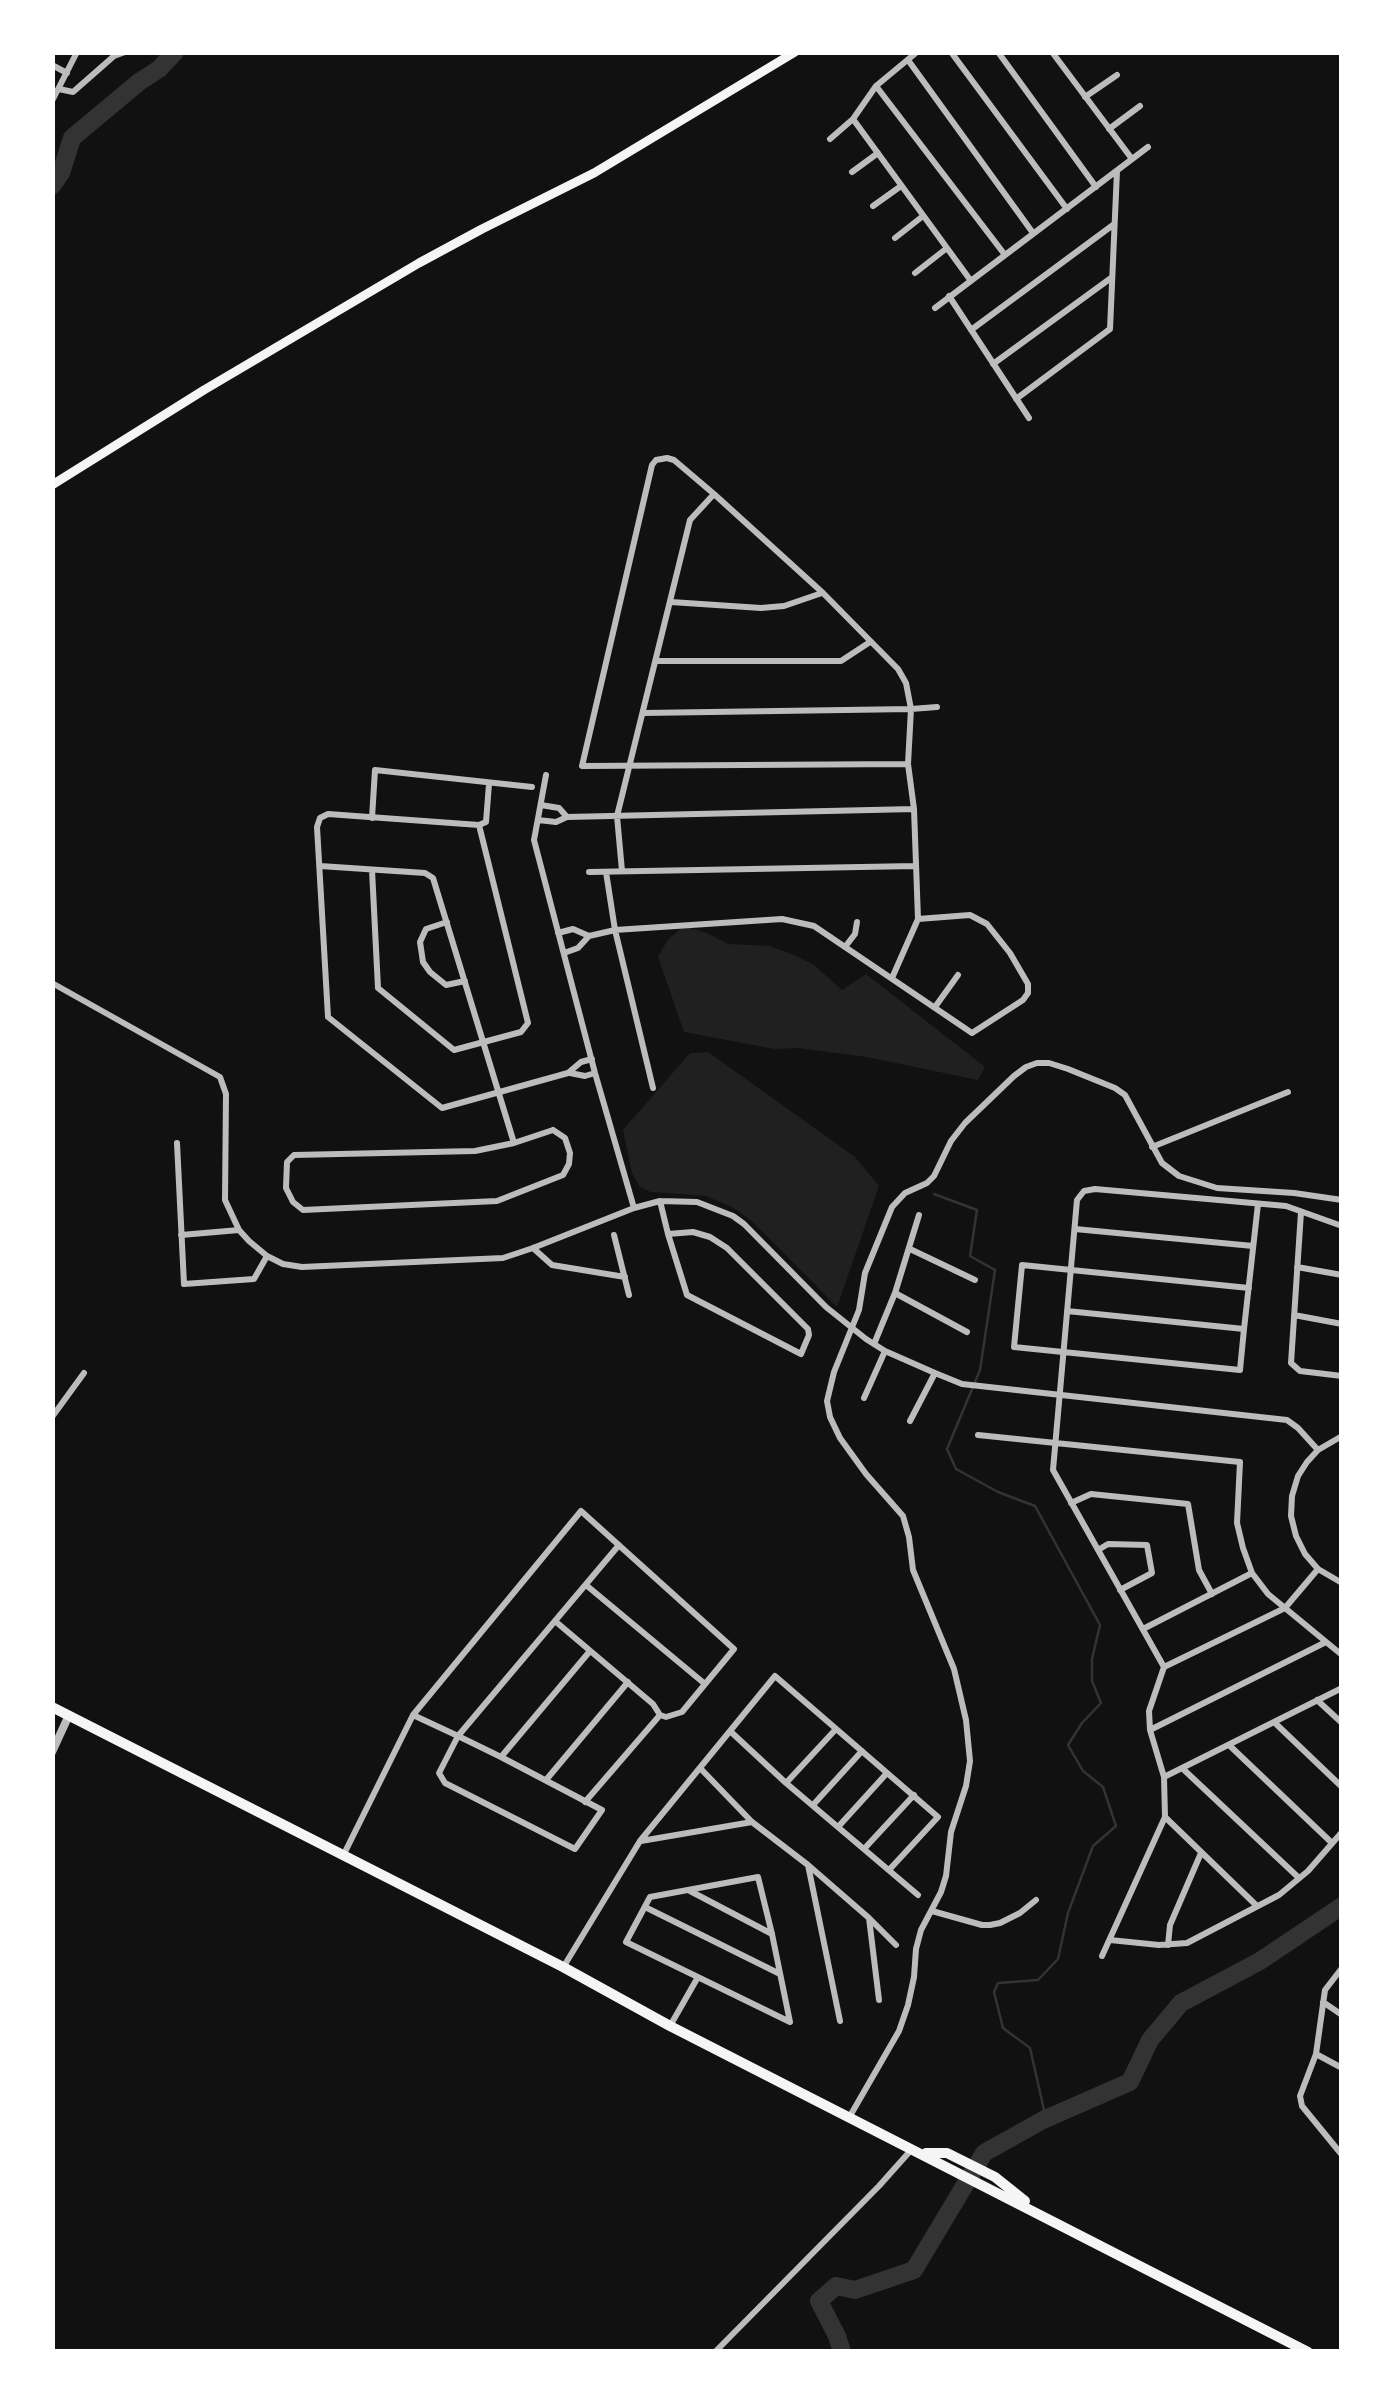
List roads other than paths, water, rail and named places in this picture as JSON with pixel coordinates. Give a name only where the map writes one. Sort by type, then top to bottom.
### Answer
[{"type":"main road","points":[[52,485],[419,263],[594,174],[796,52]]},
{"type":"main road","points":[[52,1706],[943,2163],[992,2193],[1308,2352]]},
{"type":"main road","points":[[917,2151],[943,2163],[995,2177],[1046,2217]]},
{"type":"street","points":[[52,102],[77,52]]},
{"type":"street","points":[[59,88],[73,92],[114,56],[125,52]]},
{"type":"street","points":[[830,139],[853,120],[876,86],[918,52]]},
{"type":"street","points":[[951,52],[1067,208]]},
{"type":"street","points":[[998,52],[1096,187]]},
{"type":"street","points":[[1052,52],[1132,160]]},
{"type":"street","points":[[908,60],[1034,234]]},
{"type":"street","points":[[52,66],[67,73]]},
{"type":"street","points":[[1085,97],[1117,74]]},
{"type":"street","points":[[876,86],[1005,255]]},
{"type":"street","points":[[1110,129],[1140,106]]},
{"type":"street","points":[[853,120],[970,280]]},
{"type":"street","points":[[935,308],[1148,148]]},
{"type":"street","points":[[852,172],[878,153]]},
{"type":"street","points":[[1016,399],[1110,329],[1116,171]]},
{"type":"street","points":[[873,206],[902,186]]},
{"type":"street","points":[[895,238],[923,216]]},
{"type":"street","points":[[971,330],[1114,224]]},
{"type":"street","points":[[915,273],[947,248]]},
{"type":"street","points":[[993,364],[1112,277]]},
{"type":"street","points":[[950,296],[1028,418]]},
{"type":"street","points":[[892,978],[918,919],[914,810],[908,764],[911,710],[906,682],[898,668],[822,592],[674,460],[660,458],[652,465],[582,766],[908,764]]},
{"type":"street","points":[[622,872],[617,816],[690,520],[714,494]]},
{"type":"street","points":[[671,602],[762,608],[784,606],[822,592]]},
{"type":"street","points":[[656,662],[842,661],[870,642]]},
{"type":"street","points":[[643,714],[937,707]]},
{"type":"street","points":[[372,818],[375,770],[532,787]]},
{"type":"street","points":[[546,774],[534,840],[634,1208]]},
{"type":"street","points":[[489,784],[486,822],[479,826],[328,814],[320,818],[317,827],[328,1017],[442,1108],[568,1073],[592,1059]]},
{"type":"street","points":[[541,804],[558,808],[568,817]]},
{"type":"street","points":[[538,820],[914,810]]},
{"type":"street","points":[[372,870],[378,988],[454,1050],[521,1032],[528,1023],[479,826]]},
{"type":"street","points":[[320,866],[426,873],[433,878],[514,1143]]},
{"type":"street","points":[[589,872],[914,866]]},
{"type":"street","points":[[606,872],[614,930],[653,1088]]},
{"type":"street","points":[[564,953],[578,948],[589,936],[614,930],[782,919],[814,926],[972,1033],[1024,1000],[1028,984],[987,924],[970,915],[918,919]]},
{"type":"street","points":[[447,922],[426,929],[420,942],[423,962],[446,984],[464,981]]},
{"type":"street","points":[[845,947],[857,922]]},
{"type":"street","points":[[558,933],[573,929],[589,936]]},
{"type":"street","points":[[934,1007],[958,975]]},
{"type":"street","points":[[52,983],[220,1077],[226,1094],[226,1200],[239,1230],[267,1256],[284,1264],[302,1267],[503,1258],[634,1208],[660,1202],[697,1202],[744,1224],[826,1307],[874,1344],[934,1374],[984,1387],[1288,1420],[1318,1450]]},
{"type":"street","points":[[850,2116],[899,2030],[911,1991],[916,1949],[946,1876],[952,1832],[970,1761],[966,1720],[954,1670],[913,1570],[902,1516],[852,1455],[830,1417],[827,1401],[834,1372],[859,1310],[865,1273],[892,1207],[905,1193],[934,1176],[958,1130],[1026,1067],[1038,1063],[1049,1063],[1125,1095],[1162,1162],[1179,1176],[1217,1188],[1342,1200]]},
{"type":"street","points":[[568,1073],[595,1073]]},
{"type":"street","points":[[1152,1146],[1288,1092]]},
{"type":"street","points":[[553,1130],[565,1138],[570,1164],[563,1175],[497,1200],[303,1210],[293,1202],[286,1188],[286,1162],[294,1155],[476,1152],[514,1143],[553,1130]]},
{"type":"street","points":[[177,1142],[184,1284],[254,1279],[267,1256]]},
{"type":"street","points":[[1164,1668],[1053,1470],[1077,1200],[1090,1189],[1286,1206],[1342,1226]]},
{"type":"street","points":[[660,1202],[668,1234],[687,1295],[801,1354],[808,1329],[727,1248],[693,1232],[668,1234]]},
{"type":"street","points":[[1249,1288],[1022,1265],[1014,1347],[1240,1370],[1249,1288],[1253,1246],[1258,1204]]},
{"type":"street","points":[[1301,1212],[1291,1363],[1300,1370],[1342,1376]]},
{"type":"street","points":[[874,1344],[895,1294],[919,1214]]},
{"type":"street","points":[[1075,1229],[1253,1246]]},
{"type":"street","points":[[180,1235],[239,1230]]},
{"type":"street","points":[[614,1235],[630,1296]]},
{"type":"street","points":[[533,1248],[552,1265],[625,1276]]},
{"type":"street","points":[[910,1248],[975,1280]]},
{"type":"street","points":[[1298,1267],[1342,1275]]},
{"type":"street","points":[[895,1294],[967,1332]]},
{"type":"street","points":[[1066,1311],[1244,1329]]},
{"type":"street","points":[[1294,1315],[1342,1324]]},
{"type":"street","points":[[864,1398],[885,1351]]},
{"type":"street","points":[[52,1417],[84,1372]]},
{"type":"street","points":[[910,1421],[934,1374]]},
{"type":"street","points":[[978,1434],[1240,1462],[1237,1524],[1252,1573],[1268,1594],[1342,1655]]},
{"type":"street","points":[[1342,1436],[1318,1450],[1298,1476],[1291,1516],[1300,1545],[1318,1569],[1342,1583]]},
{"type":"street","points":[[1071,1503],[1091,1494],[1188,1504],[1199,1570],[1212,1594]]},
{"type":"street","points":[[343,1856],[413,1715],[581,1511],[734,1648],[682,1712],[666,1717],[554,1621]]},
{"type":"street","points":[[1098,1550],[1108,1544],[1147,1545],[1152,1572],[1120,1590]]},
{"type":"street","points":[[413,1715],[458,1736],[502,1757],[602,1810],[575,1849],[441,1779],[439,1774],[458,1736],[619,1546]]},
{"type":"street","points":[[1102,1956],[1165,1817],[1164,1776],[1150,1730],[1149,1711],[1164,1668],[1285,1608],[1318,1569]]},
{"type":"street","points":[[1143,1629],[1252,1573]]},
{"type":"street","points":[[586,1585],[705,1684]]},
{"type":"street","points":[[1150,1730],[1326,1642]]},
{"type":"street","points":[[502,1757],[590,1651]]},
{"type":"street","points":[[563,1967],[640,1841],[775,1676],[938,1816],[889,1870]]},
{"type":"street","points":[[546,1780],[628,1682]]},
{"type":"street","points":[[1164,1776],[1342,1688]]},
{"type":"street","points":[[1317,1700],[1342,1723]]},
{"type":"street","points":[[585,1802],[660,1714]]},
{"type":"street","points":[[52,1752],[69,1715]]},
{"type":"street","points":[[1274,1722],[1342,1787]]},
{"type":"street","points":[[786,1782],[836,1729]]},
{"type":"street","points":[[730,1731],[918,1894]]},
{"type":"street","points":[[1229,1744],[1332,1843]]},
{"type":"street","points":[[812,1805],[862,1751]]},
{"type":"street","points":[[700,1768],[752,1822],[808,1865],[896,1944]]},
{"type":"street","points":[[1182,1768],[1299,1878]]},
{"type":"street","points":[[838,1827],[887,1773]]},
{"type":"street","points":[[864,1849],[914,1796]]},
{"type":"street","points":[[1165,1817],[1258,1906]]},
{"type":"street","points":[[640,1841],[752,1822]]},
{"type":"street","points":[[1110,1940],[1168,1945],[1186,1942],[1279,1895],[1342,1832]]},
{"type":"street","points":[[1168,1945],[1170,1925],[1202,1852]]},
{"type":"street","points":[[808,1865],[840,2021]]},
{"type":"street","points":[[758,1877],[790,2022],[626,1942],[650,1897],[689,1890],[758,1877]]},
{"type":"street","points":[[689,1890],[772,1934]]},
{"type":"street","points":[[932,1911],[982,1925],[1000,1923],[1036,1900]]},
{"type":"street","points":[[645,1907],[780,1974]]},
{"type":"street","points":[[869,1918],[879,2000]]},
{"type":"street","points":[[1342,1968],[1325,1990],[1316,2054],[1300,2101],[1342,2154]]},
{"type":"street","points":[[670,2026],[698,1977]]},
{"type":"street","points":[[1322,2002],[1342,2016]]},
{"type":"street","points":[[1316,2054],[1342,2068]]},
{"type":"street","points":[[715,2352],[917,2151]]},
{"type":"waterway","points":[[52,186],[61,173],[72,138],[175,52]]},
{"type":"waterway","points":[[934,1194],[977,1210],[970,1256],[995,1270],[980,1370],[947,1449],[956,1469],[998,1492],[1035,1506],[1100,1625],[1092,1659],[1092,1681],[1101,1703],[1068,1745],[1083,1771],[1103,1787],[1116,1826],[1093,1846],[1068,1913],[1058,1959],[1038,1980],[998,1983],[994,1992],[1003,2028],[1030,2048],[1044,2110],[1035,2124]]},
{"type":"waterway","points":[[842,2352],[819,2301],[836,2286],[855,2290],[914,2270],[984,2153],[1043,2120],[1130,2082],[1150,2040],[1181,2003],[1260,1961],[1342,1906]]}]
